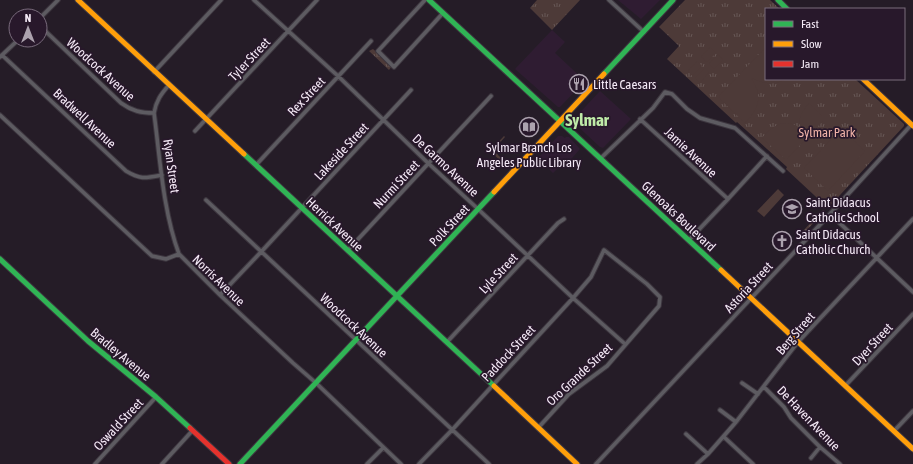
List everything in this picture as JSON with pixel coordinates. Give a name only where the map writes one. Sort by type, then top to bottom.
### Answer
[{"type":"main road","name":"Glenoaks Boulevard","points":[[429,0],[913,449]]},
{"type":"main road","name":"Polk Street","points":[[240,464],[673,0]]},
{"type":"main road","points":[[778,0],[786,8]]},
{"type":"main road","name":"Herrick Avenue","points":[[80,1],[154,72],[348,250],[577,464]]},
{"type":"main road","points":[[864,80],[913,124]]},
{"type":"main road","name":"Bradley Avenue","points":[[0,259],[88,341],[156,397],[229,464]]},
{"type":"street","points":[[48,10],[58,0]]},
{"type":"street","points":[[154,72],[221,0]]},
{"type":"street","name":"De Garmo Avenue","points":[[254,0],[338,76],[428,163],[573,298],[625,344]]},
{"type":"street","name":"Tyler Street","points":[[195,131],[317,0]]},
{"type":"street","points":[[425,0],[378,51],[394,67],[443,13]]},
{"type":"street","points":[[608,0],[644,32]]},
{"type":"street","name":"Woodcock Avenue","points":[[48,34],[121,103],[131,110],[142,113],[154,113]]},
{"type":"street","name":"Rex Street","points":[[256,165],[371,41]]},
{"type":"street","points":[[1,56],[10,48]]},
{"type":"street","name":"Bradwell Avenue","points":[[1,56],[126,171],[138,177],[162,175]]},
{"type":"street","name":"Ryan Street","points":[[169,85],[161,94],[156,103],[154,113],[172,236],[179,254]]},
{"type":"street","name":"Lakeside Street","points":[[220,295],[411,90]]},
{"type":"street","points":[[601,158],[653,108],[664,92],[672,94],[687,109],[700,118],[735,128],[783,171]]},
{"type":"street","name":"Nurmi Street","points":[[348,250],[491,96]]},
{"type":"street","name":"Norris Avenue","points":[[0,115],[152,256],[166,259],[179,254],[220,295],[401,464]]},
{"type":"street","name":"Jamie Avenue","points":[[640,119],[728,199]]},
{"type":"street","name":"Astoria Street","points":[[596,464],[913,124]]},
{"type":"street","points":[[689,240],[767,156]]},
{"type":"street","name":"Woodcock Avenue","points":[[206,200],[489,464]]},
{"type":"street","points":[[830,214],[913,292]]},
{"type":"street","name":"Lyle Street","points":[[447,342],[558,222],[564,219]]},
{"type":"street","name":"Berg Street","points":[[697,464],[724,437],[798,342],[913,219]]},
{"type":"street","name":"Oro Grande Street","points":[[538,428],[569,394],[606,366],[659,306],[660,297],[647,284],[604,250]]},
{"type":"street","name":"Paddock Street","points":[[419,464],[573,298],[590,276],[604,250]]},
{"type":"street","name":"Dyer Street","points":[[845,386],[913,314]]},
{"type":"street","name":"De Haven Avenue","points":[[742,383],[758,394]]},
{"type":"street","name":"De Haven Avenue","points":[[764,387],[784,406],[791,418],[820,447],[840,464]]},
{"type":"street","name":"Oswald Street","points":[[95,464],[156,397]]},
{"type":"street","points":[[720,410],[736,422]]},
{"type":"street","points":[[894,431],[913,410]]},
{"type":"street","points":[[162,464],[193,430]]},
{"type":"street","points":[[686,434],[708,454]]},
{"type":"street","points":[[724,437],[753,464]]},
{"type":"street","points":[[811,458],[820,447]]},
{"type":"street","points":[[367,464],[383,448]]},
{"type":"shaded area","points":[[618,0],[660,0],[641,19]]},
{"type":"shaded area","points":[[552,30],[565,42],[555,53],[585,81],[560,107],[558,107],[515,69]]},
{"type":"shaded area","points":[[600,91],[631,119],[603,148],[600,147],[572,121]]},
{"type":"shaded area","points":[[558,136],[565,138],[569,137],[580,149],[566,165],[563,163],[553,173],[538,158]]},
{"type":"green space","points":[[537,0],[580,0],[552,30],[530,8]]},
{"type":"green space","name":"Sylmar Park","points":[[685,0],[770,0],[779,8],[765,8],[765,80],[856,80],[904,124],[904,126],[828,208],[786,169],[787,167],[737,122],[736,123],[667,59],[679,46],[659,27]]},
{"type":"green space","points":[[710,47],[716,53],[707,62],[701,57]]},
{"type":"green space","points":[[765,48],[765,80],[783,80],[773,84],[764,83],[751,78],[757,90],[758,101],[754,112],[745,123],[721,100],[719,96]]},
{"type":"green space","points":[[373,49],[392,66],[389,70],[369,51]]},
{"type":"green space","points":[[718,54],[723,60],[714,69],[709,64]]},
{"type":"green space","points":[[697,61],[702,66],[692,76],[688,71]]},
{"type":"green space","points":[[705,68],[709,72],[700,83],[695,78]]},
{"type":"green space","points":[[809,103],[823,117],[823,121],[787,159],[785,159],[762,138],[771,129],[780,124],[785,123],[795,125],[801,129],[800,118],[802,112]]},
{"type":"green space","points":[[841,129],[865,151],[828,191],[804,168]]},
{"type":"green space","points":[[504,136],[505,137],[495,148],[497,150],[495,152],[506,163],[505,165],[490,151]]},
{"type":"green space","points":[[778,189],[784,195],[764,217],[757,211]]},
{"type":"green space","points":[[823,210],[825,211],[803,234],[802,232]]},
{"type":"traffic: fast","points":[[429,0],[721,270]]},
{"type":"traffic: fast","points":[[604,74],[673,0]]},
{"type":"traffic: fast","points":[[778,0],[786,8]]},
{"type":"traffic: fast","points":[[244,154],[494,386]]},
{"type":"traffic: fast","points":[[240,464],[494,192]]},
{"type":"traffic: fast","points":[[0,259],[88,341],[156,397],[190,428]]},
{"type":"traffic: slow","points":[[78,0],[244,154]]},
{"type":"traffic: slow","points":[[494,192],[604,74]]},
{"type":"traffic: slow","points":[[864,80],[913,126]]},
{"type":"traffic: slow","points":[[721,270],[913,449]]},
{"type":"traffic: slow","points":[[494,386],[577,464]]},
{"type":"traffic: jam","points":[[190,428],[229,464]]},
{"type":"place","name":"Little Caesars","points":[[579,84]]},
{"type":"place","name":"Sylmar Branch Los Angeles Public Library","points":[[529,127]]},
{"type":"place","name":"Saint Didacus Catholic School","points":[[792,209]]},
{"type":"place","name":"Saint Didacus Catholic Church","points":[[782,241]]},
{"type":"district","name":"Sylmar","points":[[587,120]]}]
